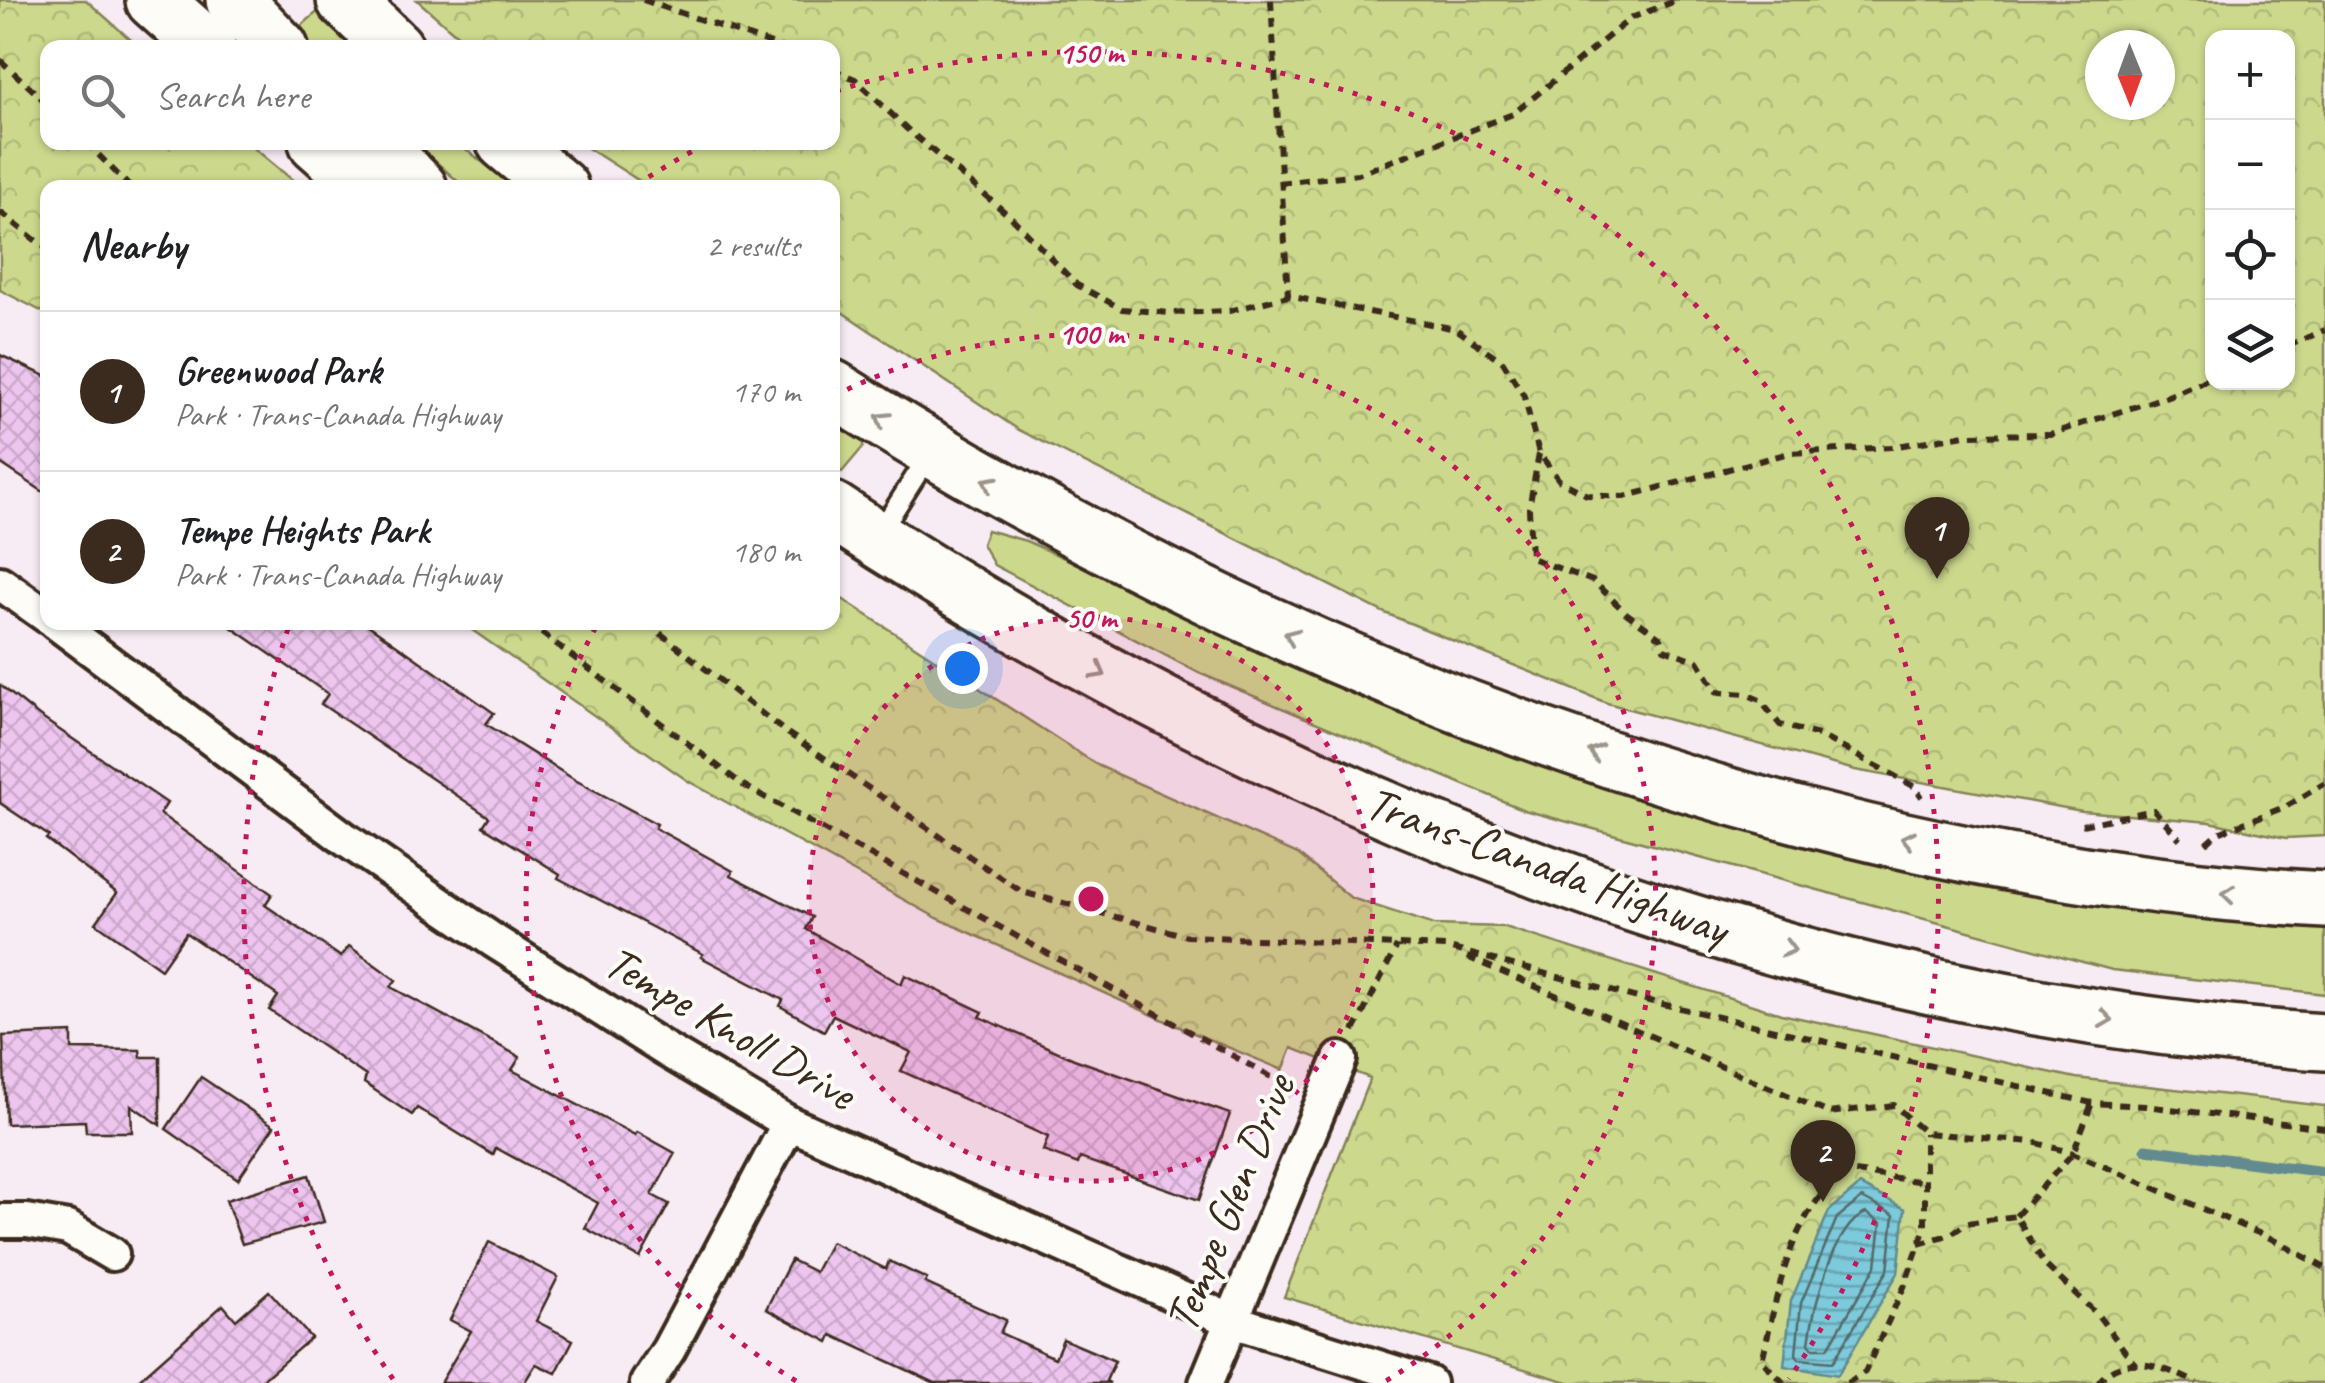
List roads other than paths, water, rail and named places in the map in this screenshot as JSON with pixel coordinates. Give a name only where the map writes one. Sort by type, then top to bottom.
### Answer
[{"type":"highway","points":[[154,0],[199,40]]},
{"type":"highway","points":[[234,0],[272,40]]},
{"type":"highway","points":[[345,0],[387,40]]},
{"type":"highway","points":[[326,150],[360,180]]},
{"type":"highway","points":[[382,150],[412,180]]},
{"type":"highway","points":[[515,150],[550,180]]},
{"type":"highway","points":[[840,393],[932,451],[1131,560],[1409,687],[1556,740],[1804,815],[1952,850],[2110,879],[2233,895],[2325,900]]},
{"type":"highway","name":"Trans-Canada Highway","points":[[854,524],[984,607],[1110,678],[1351,795],[1507,859],[1768,944],[1920,983],[2090,1017],[2216,1035],[2325,1042]]},
{"type":"street","points":[[0,583],[40,611]]},
{"type":"street","name":"Tempe Knoll Drive","points":[[66,630],[346,838],[494,941],[789,1123],[1232,1321],[1429,1383]]},
{"type":"street","name":"Tempe Glen Drive","points":[[1206,1383],[1340,1059]]},
{"type":"street","points":[[647,1383],[669,1350],[789,1123]]},
{"type":"street","points":[[0,1221],[68,1228],[112,1254]]},
{"type":"lane","points":[[854,524],[932,451]]},
{"type":"water","points":[[1860,1185],[1905,1209],[1898,1273],[1838,1375],[1784,1366],[1791,1301],[1829,1211]]},
{"type":"waterway","points":[[2146,1149],[2325,1172]]},
{"type":"place","name":"Greenwood Park","points":[[1937,579]]},
{"type":"place","name":"Tempe Heights Park","points":[[1823,1202]]}]
